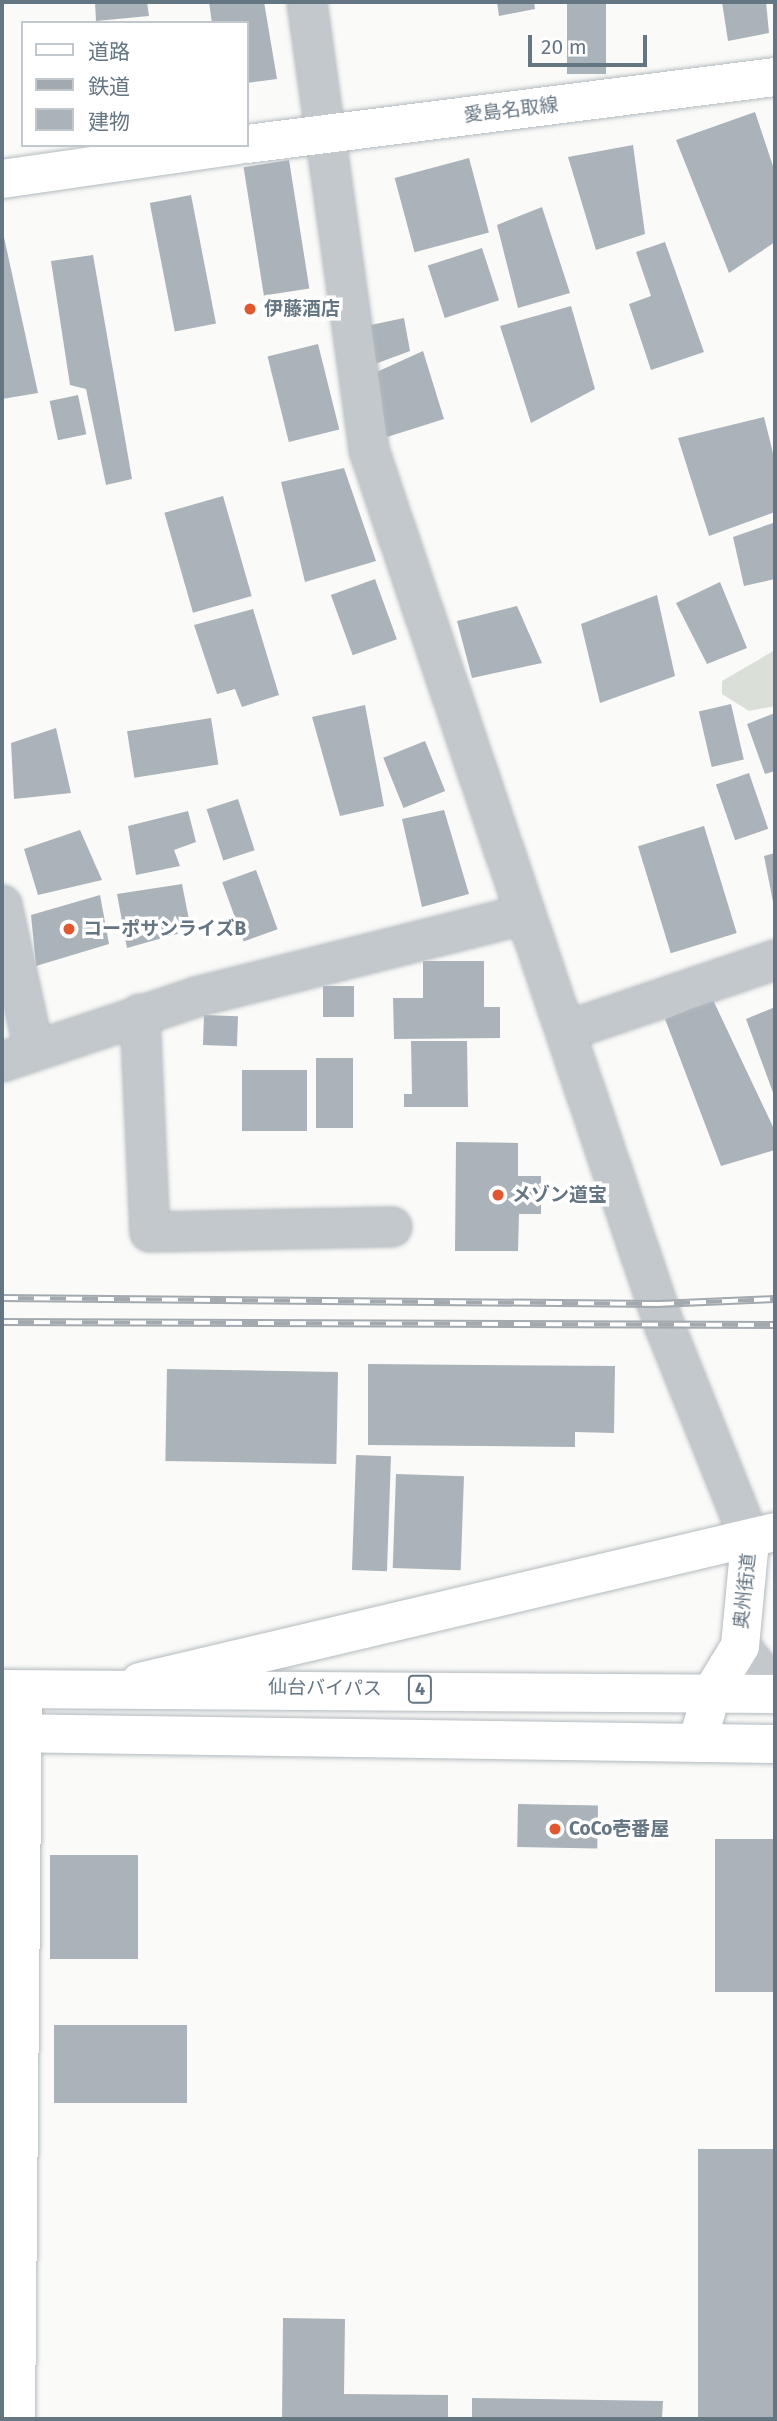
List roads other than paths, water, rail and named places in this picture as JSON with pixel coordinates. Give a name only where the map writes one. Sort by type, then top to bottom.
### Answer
[{"type":"main road","name":"愛島名取線","points":[[248,144],[775,77]]},
{"type":"main road","points":[[2,179],[225,147]]},
{"type":"main road","points":[[128,1685],[763,1536]]},
{"type":"main road","name":"奥州街道","points":[[697,1743],[712,1692],[740,1646],[763,1536]]},
{"type":"main road","name":"仙台バイパス","points":[[12,1689],[128,1685],[775,1692]]},
{"type":"main road","points":[[12,1689],[18,2320],[16,2419]]},
{"type":"main road","points":[[12,1734],[775,1744]]},
{"type":"street","points":[[307,2],[323,134],[369,450],[665,1327],[763,1536]]},
{"type":"street","points":[[2,905],[18,1056],[140,1014],[526,914]]},
{"type":"street","points":[[566,1031],[775,960]]},
{"type":"street","points":[[140,1014],[150,1232],[392,1227]]},
{"type":"street","points":[[740,1646],[775,1692]]},
{"type":"railway","points":[[2,1298],[658,1304],[775,1299]]},
{"type":"railway","points":[[2,1322],[775,1325]]},
{"type":"place","name":"伊藤酒店","points":[[250,309]]},
{"type":"place","name":"コーポサンライズB","points":[[69,929]]},
{"type":"place","name":"メゾン道宝","points":[[498,1195]]},
{"type":"place","name":"CoCo壱番屋","points":[[555,1829]]}]
